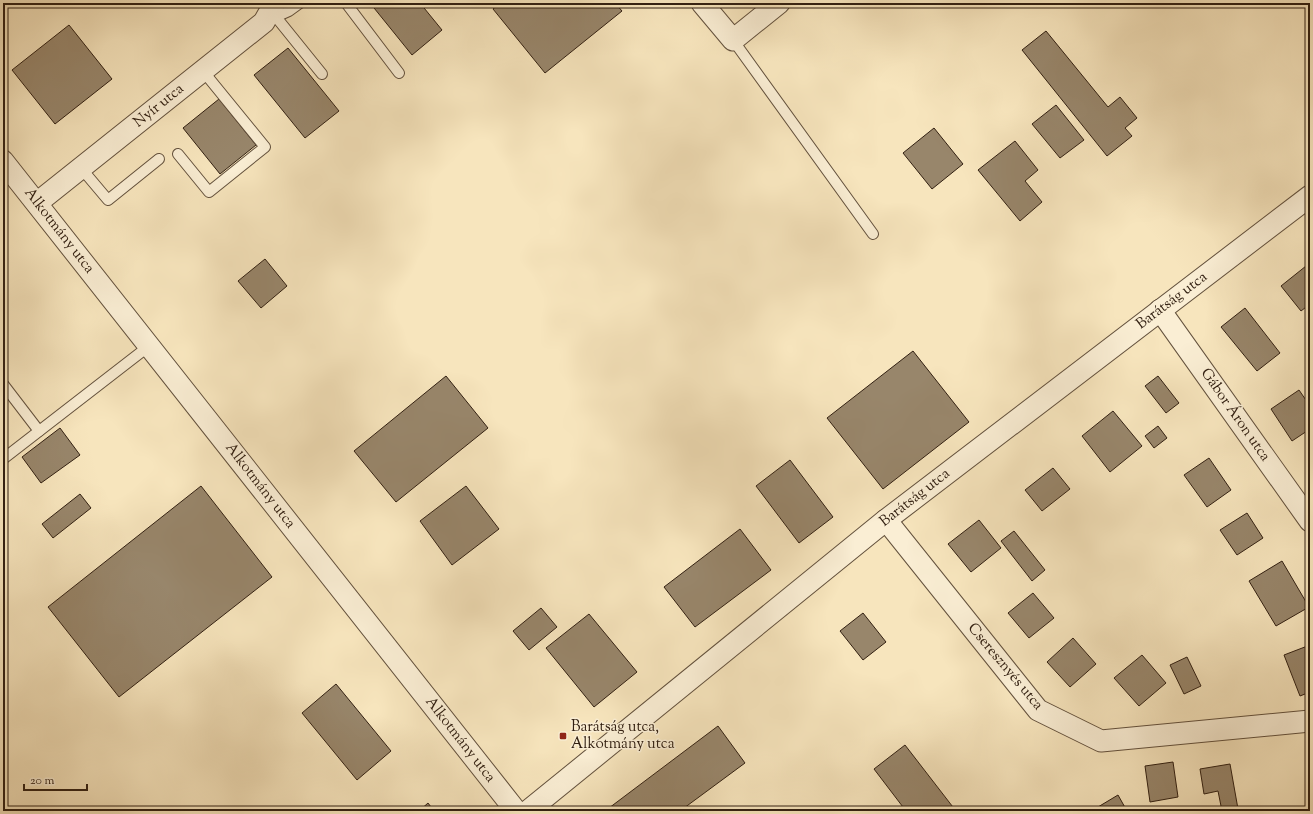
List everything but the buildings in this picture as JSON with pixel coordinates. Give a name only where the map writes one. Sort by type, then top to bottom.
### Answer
[{"type":"street","points":[[702,3],[733,40],[780,3]]},
{"type":"street","name":"Nyír utca","points":[[37,203],[203,71],[271,14]]},
{"type":"street","name":"Alkotmány utca","points":[[3,161],[516,811]]},
{"type":"street","name":"Barátság utca","points":[[528,811],[886,520],[1310,196]]},
{"type":"street","name":"Gábor Áron utca","points":[[1160,310],[1310,521]]},
{"type":"street","name":"Cseresznyés utca","points":[[886,520],[1038,710],[1101,741],[1310,720]]},
{"type":"lane","points":[[271,14],[289,11],[300,3]]},
{"type":"lane","points":[[346,3],[399,73]]},
{"type":"lane","points":[[271,14],[322,74]]},
{"type":"lane","points":[[733,40],[873,234]]},
{"type":"lane","points":[[178,154],[210,192],[265,147],[203,71]]},
{"type":"lane","points":[[81,168],[108,200],[159,159]]},
{"type":"lane","points":[[3,459],[149,346]]},
{"type":"lane","points":[[3,384],[40,431]]},
{"type":"place","name":"Barátság utca, Alkotmány utca","points":[[563,736]]}]
